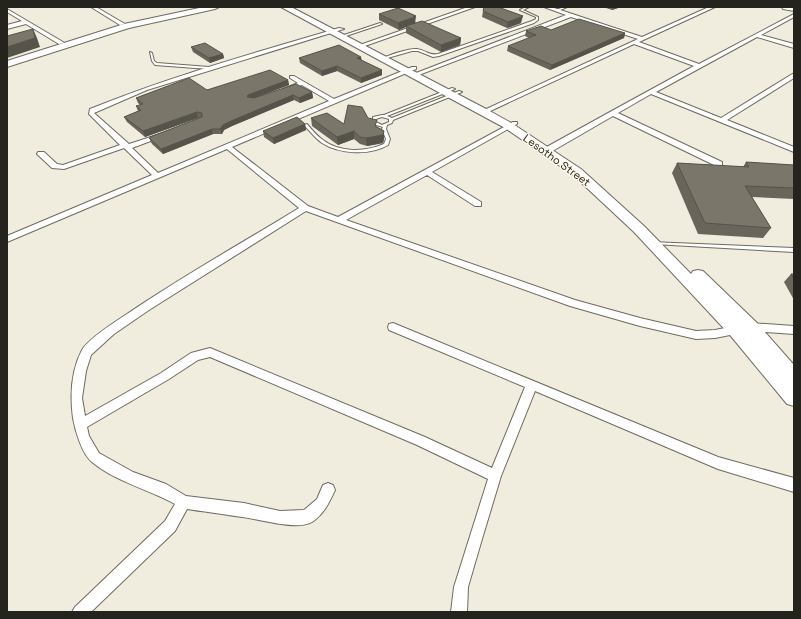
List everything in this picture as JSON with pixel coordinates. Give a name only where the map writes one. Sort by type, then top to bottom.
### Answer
[{"type":"main road","points":[[7,60],[122,24],[198,7]]},
{"type":"main road","points":[[7,64],[127,26],[215,7]]},
{"type":"main road","name":"Lesotho Street","points":[[294,8],[488,110],[550,149],[583,167],[665,242],[750,327],[794,377]]},
{"type":"main road","name":"Lesotho Street","points":[[550,149],[577,172],[652,243],[736,330],[794,398]]},
{"type":"street","points":[[93,7],[122,24]]},
{"type":"street","points":[[364,45],[473,7]]},
{"type":"street","points":[[546,7],[643,39]]},
{"type":"street","points":[[488,110],[713,7]]},
{"type":"street","points":[[786,7],[794,9]]},
{"type":"street","points":[[7,10],[61,43]]},
{"type":"street","points":[[7,239],[228,147],[333,101],[571,15]]},
{"type":"street","points":[[550,149],[612,113],[794,15]]},
{"type":"street","points":[[782,21],[794,24]]},
{"type":"street","points":[[7,26],[26,22]]},
{"type":"street","points":[[157,176],[91,113],[92,110],[145,89],[209,68],[341,32]]},
{"type":"street","points":[[756,35],[794,46]]},
{"type":"street","points":[[635,43],[699,66]]},
{"type":"street","points":[[721,121],[794,75]]},
{"type":"street","points":[[292,77],[333,101]]},
{"type":"street","points":[[282,91],[303,83]]},
{"type":"street","points":[[651,92],[794,150]]},
{"type":"street","points":[[612,113],[719,164]]},
{"type":"street","points":[[339,220],[512,124]]},
{"type":"street","points":[[41,154],[55,166],[64,167],[172,131]]},
{"type":"street","points":[[228,147],[306,208],[434,255],[494,274],[573,302],[640,322],[696,335],[715,334],[750,327],[794,330]]},
{"type":"street","points":[[426,171],[478,204]]},
{"type":"street","points":[[306,208],[145,307],[110,331],[87,352],[80,371],[76,398],[80,425],[84,438],[96,457],[129,477],[161,489],[184,502],[244,510],[280,518],[307,517],[322,504],[328,490]]},
{"type":"street","points":[[393,328],[718,463],[794,485]]},
{"type":"street","points":[[80,425],[165,376],[195,356],[210,352],[420,441],[495,476]]},
{"type":"street","points":[[459,612],[461,587],[495,476],[532,385]]},
{"type":"street","points":[[80,612],[170,526],[184,502]]},
{"type":"lane","points":[[387,57],[412,50],[418,50],[434,56],[459,50],[534,22],[537,17],[521,10],[528,7]]},
{"type":"lane","points":[[557,10],[566,7]]},
{"type":"lane","points":[[341,32],[381,24]]},
{"type":"lane","points":[[151,53],[156,64],[209,68]]},
{"type":"lane","points":[[453,92],[392,119],[392,122],[385,126],[376,124],[373,121],[376,117],[385,116],[453,92]]},
{"type":"lane","points":[[385,116],[392,119]]},
{"type":"lane","points":[[306,125],[323,142],[335,147],[366,151],[378,149],[386,145],[388,140],[384,129],[385,126]]},
{"type":"lane","points":[[652,243],[665,242],[794,250]]},
{"type":"building","points":[[484,7],[498,7],[523,16],[508,22],[483,11]]},
{"type":"building","points":[[398,8],[416,16],[398,23],[379,14]]},
{"type":"building","points":[[579,19],[625,33],[552,65],[508,46],[536,35],[526,31],[541,26],[551,30]]},
{"type":"building","points":[[422,21],[461,38],[441,45],[406,26]]},
{"type":"building","points":[[33,29],[35,38],[7,47],[7,36]]},
{"type":"building","points":[[205,43],[223,54],[209,58],[191,47]]},
{"type":"building","points":[[339,45],[361,57],[357,58],[382,70],[361,78],[337,66],[322,71],[299,58]]},
{"type":"building","points":[[270,70],[288,80],[248,95],[247,97],[254,98],[296,84],[312,92],[299,98],[293,95],[231,121],[223,125],[220,129],[212,129],[161,149],[149,138],[151,138],[150,137],[202,117],[202,113],[197,112],[143,131],[124,117],[141,110],[136,106],[143,104],[136,98],[189,78],[207,90]]},
{"type":"building","points":[[348,105],[362,107],[368,118],[377,120],[375,126],[384,131],[383,135],[366,138],[360,137],[354,131],[337,137],[311,118],[327,113],[344,124]]},
{"type":"building","points":[[297,117],[305,124],[273,138],[263,131]]},
{"type":"building","points":[[746,162],[794,165],[794,188],[745,186],[771,228],[705,223],[677,163],[749,167]]}]
